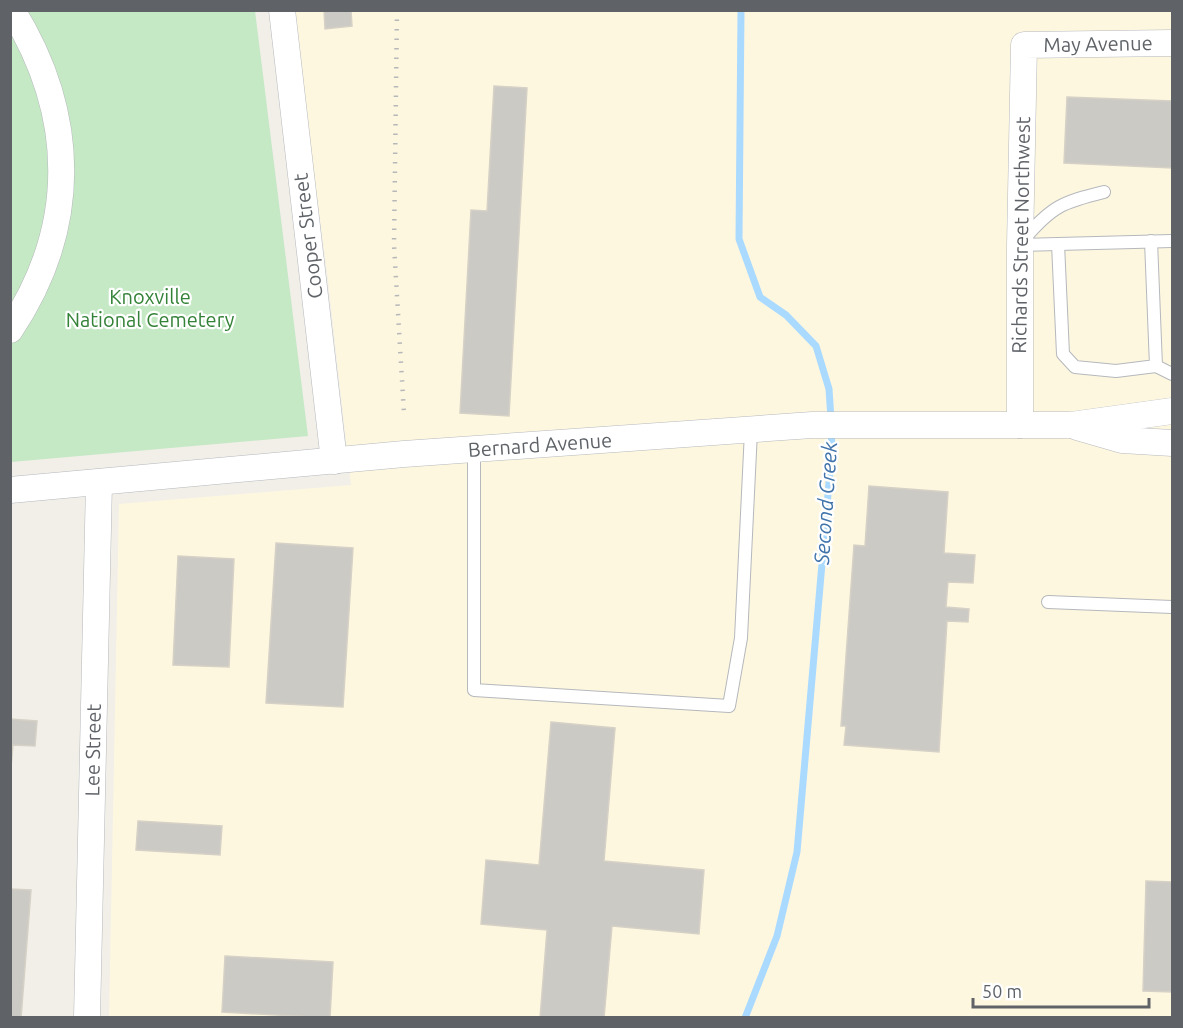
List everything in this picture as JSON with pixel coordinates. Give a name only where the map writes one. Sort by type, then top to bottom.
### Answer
[{"type":"street","points":[[10,330],[26,307],[41,275],[52,242],[59,208],[62,174],[54,104],[44,71],[30,39],[12,10]]},
{"type":"street","name":"Cooper Street","points":[[282,10],[334,461]]},
{"type":"street","name":"May Avenue","points":[[1024,45],[1173,43]]},
{"type":"street","name":"Richards Street Northwest","points":[[1020,425],[1020,245],[1024,45]]},
{"type":"street","name":"Bernard Avenue","points":[[10,490],[474,449],[812,425],[1071,425],[1173,411]]},
{"type":"street","name":"Bernard Avenue","points":[[1071,425],[1122,440],[1173,442]]},
{"type":"street","name":"Lee Street","points":[[87,1017],[99,483]]},
{"type":"lane","points":[[1020,245],[1045,214],[1069,200],[1104,192]]},
{"type":"lane","points":[[1151,241],[1156,366]]},
{"type":"lane","points":[[1020,245],[1173,241]]},
{"type":"lane","points":[[1058,244],[1063,354],[1075,367],[1116,371],[1156,366],[1173,374]]},
{"type":"lane","points":[[474,449],[474,690],[729,706],[741,638],[751,431]]},
{"type":"lane","points":[[1048,602],[1173,608]]},
{"type":"shaded area","points":[[292,11],[1172,11],[1172,1017],[109,1018],[119,504],[351,485],[327,272]]},
{"type":"green space","name":"Knoxville National Cemetery","points":[[11,11],[255,11],[308,436],[11,462]]},
{"type":"building","points":[[324,10],[351,10],[352,26],[325,29]]},
{"type":"building","points":[[494,86],[527,88],[509,416],[460,413],[471,210],[487,211]]},
{"type":"building","points":[[1067,97],[1172,101],[1172,168],[1064,163]]},
{"type":"building","points":[[869,486],[948,492],[944,553],[975,555],[973,583],[948,582],[946,607],[969,609],[968,622],[947,621],[939,752],[844,745],[846,726],[841,726],[854,545],[865,546]]},
{"type":"building","points":[[276,543],[353,548],[343,707],[266,703]]},
{"type":"building","points":[[178,556],[234,559],[229,667],[173,665]]},
{"type":"building","points":[[10,719],[37,721],[35,746],[13,745],[10,778]]},
{"type":"building","points":[[551,722],[615,728],[604,861],[704,870],[699,934],[612,926],[604,1018],[540,1018],[547,930],[481,924],[486,860],[539,865]]},
{"type":"building","points":[[138,821],[222,826],[220,855],[136,850]]},
{"type":"building","points":[[1146,881],[1172,882],[1172,992],[1143,991]]},
{"type":"building","points":[[10,889],[31,890],[21,1018],[10,1018]]},
{"type":"building","points":[[225,956],[333,962],[330,1018],[222,1012]]},
{"type":"waterway","name":"Second Creek","points":[[741,10],[739,239],[760,297],[786,315],[816,346],[829,389],[831,419]]},
{"type":"waterway","name":"Second Creek","points":[[745,1018],[777,936],[797,852],[832,448],[831,430]]},
{"type":"railway","points":[[397,10],[394,245],[404,414]]}]
